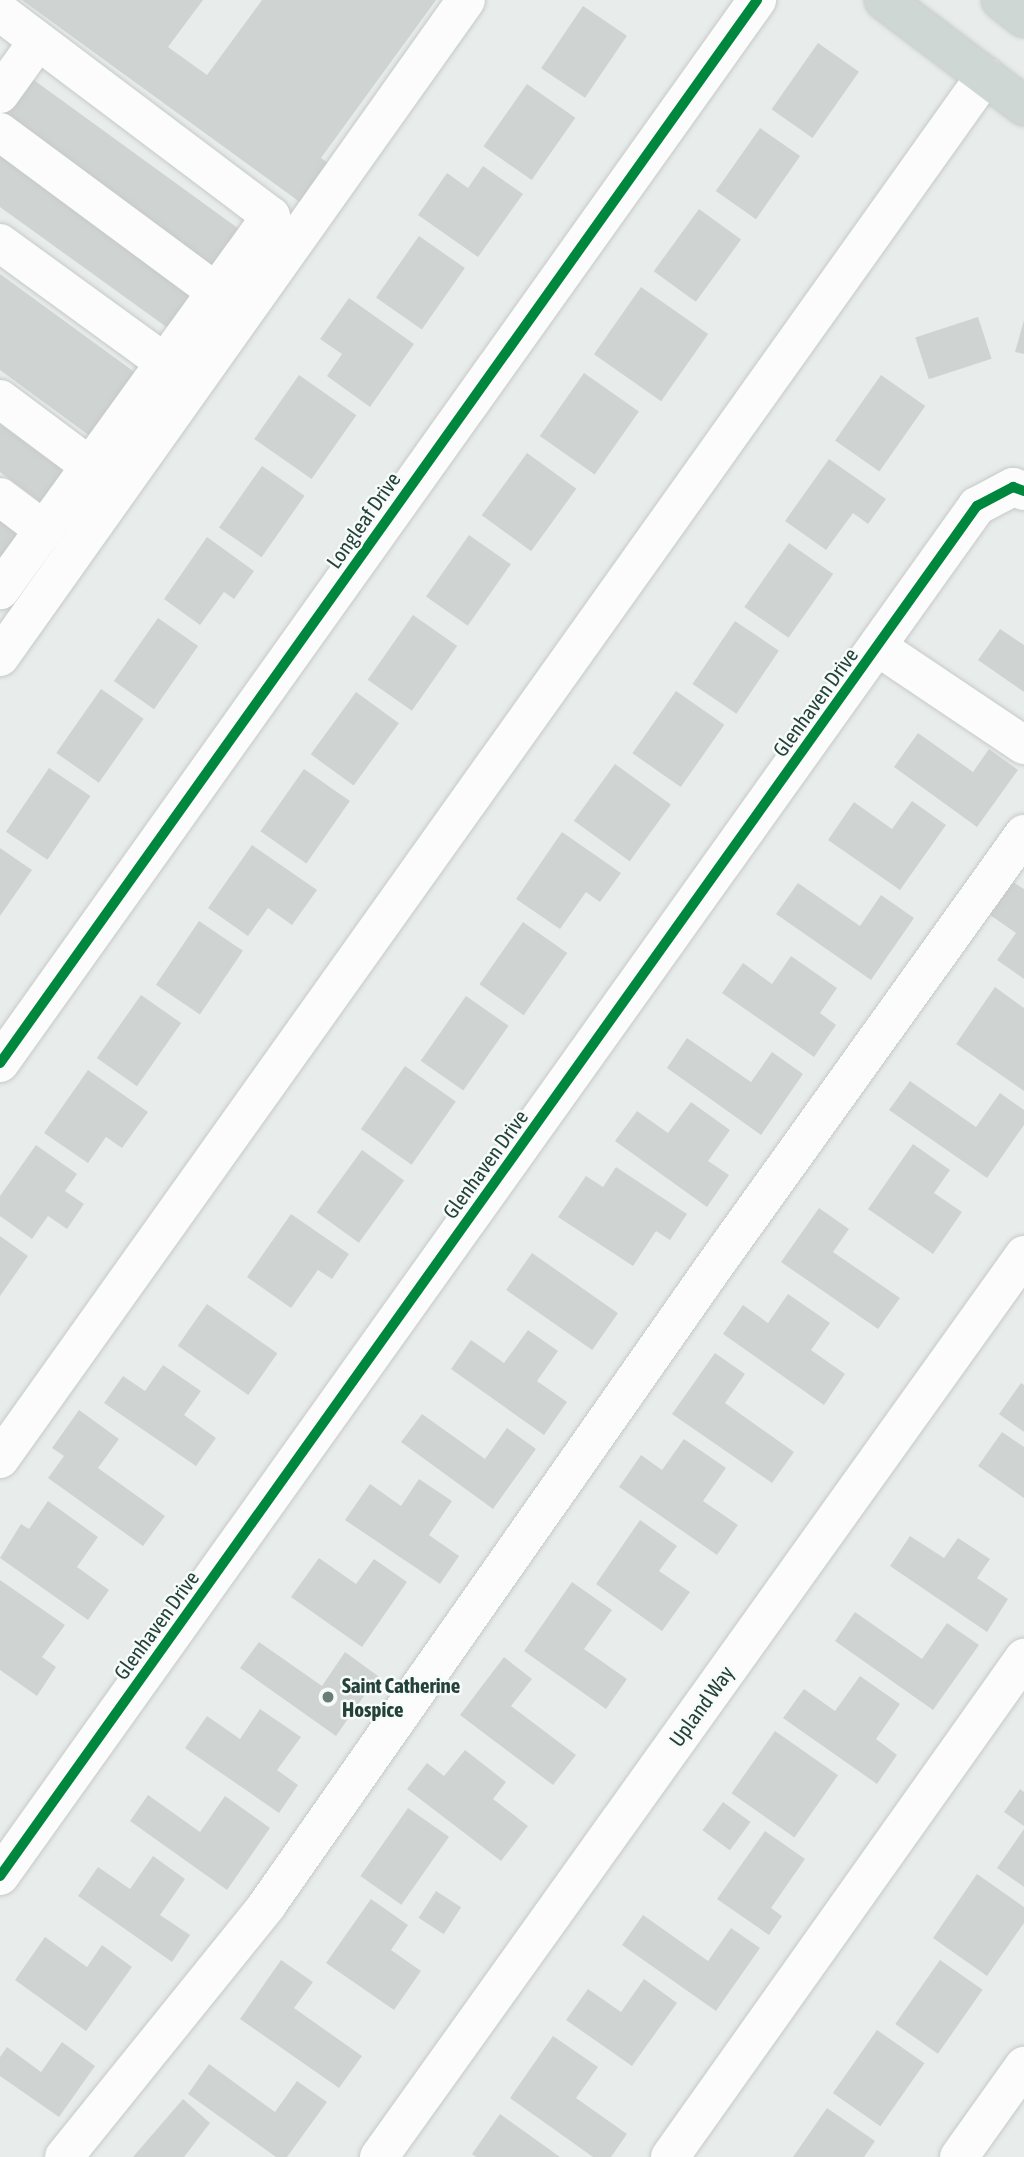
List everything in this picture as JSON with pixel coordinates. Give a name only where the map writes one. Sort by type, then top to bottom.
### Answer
[{"type":"main road","points":[[884,0],[1024,106]]},
{"type":"main road","points":[[1001,0],[1024,18]]},
{"type":"street","points":[[0,657],[466,0]]},
{"type":"street","name":"Longleaf Drive","points":[[0,1063],[757,0]]},
{"type":"street","points":[[0,12],[271,216],[0,590]]},
{"type":"street","points":[[0,94],[38,41]]},
{"type":"street","points":[[0,1459],[985,76]]},
{"type":"street","points":[[0,132],[216,292]]},
{"type":"street","points":[[0,243],[165,363]]},
{"type":"street","points":[[0,399],[90,466]]},
{"type":"street","name":"Glenhaven Drive","points":[[0,1876],[977,506],[1019,489]]},
{"type":"street","points":[[0,498],[44,530]]},
{"type":"street","points":[[878,648],[1024,745]]},
{"type":"street","points":[[64,2157],[267,1905],[713,1268],[1024,834]]},
{"type":"street","name":"Upland Way","points":[[379,2157],[1024,1255]]},
{"type":"street","points":[[670,2157],[1024,1658]]},
{"type":"street","points":[[959,2157],[1024,2066]]},
{"type":"building","points":[[22,0],[203,0],[168,47],[207,75],[262,0],[436,0],[321,158],[336,169],[308,208]]},
{"type":"building","points":[[583,6],[627,36],[585,98],[541,68]]},
{"type":"building","points":[[818,43],[859,72],[812,138],[772,109]]},
{"type":"building","points":[[31,78],[244,233],[217,270],[4,115]]},
{"type":"building","points":[[527,84],[575,118],[532,180],[483,146]]},
{"type":"building","points":[[760,128],[800,156],[756,219],[716,191]]},
{"type":"building","points":[[0,148],[200,293],[172,331],[0,207]]},
{"type":"building","points":[[483,166],[523,194],[478,257],[418,215],[447,173],[468,188]]},
{"type":"building","points":[[699,209],[741,240],[696,302],[654,271]]},
{"type":"building","points":[[419,236],[465,268],[422,330],[376,297]]},
{"type":"building","points":[[0,274],[144,379],[98,442],[0,370]]},
{"type":"building","points":[[641,287],[708,334],[661,401],[594,354]]},
{"type":"building","points":[[349,298],[414,344],[370,407],[327,376],[342,354],[320,339]]},
{"type":"building","points":[[978,317],[992,359],[929,379],[915,337]]},
{"type":"building","points":[[1024,320],[1024,354],[1015,352]]},
{"type":"building","points":[[584,373],[639,411],[595,475],[540,436]]},
{"type":"building","points":[[299,375],[356,415],[312,479],[254,439]]},
{"type":"building","points":[[881,375],[925,406],[879,472],[835,441]]},
{"type":"building","points":[[0,424],[70,475],[47,507],[0,472]]},
{"type":"building","points":[[527,453],[576,489],[531,551],[482,515]]},
{"type":"building","points":[[829,459],[886,499],[868,524],[853,513],[826,550],[785,521]]},
{"type":"building","points":[[262,466],[305,496],[262,557],[219,527]]},
{"type":"building","points":[[0,512],[30,533],[0,560]]},
{"type":"building","points":[[469,535],[511,564],[468,626],[426,596]]},
{"type":"building","points":[[207,537],[254,571],[234,599],[224,592],[200,625],[164,599]]},
{"type":"building","points":[[789,543],[833,574],[788,638],[744,607]]},
{"type":"building","points":[[413,615],[457,646],[412,711],[368,680]]},
{"type":"building","points":[[158,618],[198,646],[154,709],[114,681]]},
{"type":"building","points":[[735,621],[779,651],[736,714],[693,684]]},
{"type":"building","points":[[1000,629],[1024,645],[1024,692],[978,660]]},
{"type":"building","points":[[101,689],[144,719],[99,783],[56,753]]},
{"type":"building","points":[[676,691],[724,725],[681,787],[632,753]]},
{"type":"building","points":[[356,692],[399,723],[354,785],[311,754]]},
{"type":"building","points":[[918,733],[973,772],[989,749],[1018,770],[977,827],[894,767]]},
{"type":"building","points":[[615,764],[671,805],[630,861],[574,821]]},
{"type":"building","points":[[49,768],[90,796],[47,860],[6,832]]},
{"type":"building","points":[[304,769],[350,801],[306,863],[260,831]]},
{"type":"building","points":[[912,801],[946,825],[900,890],[828,840],[854,802],[892,829]]},
{"type":"building","points":[[562,832],[621,873],[600,902],[586,892],[560,929],[516,899]]},
{"type":"building","points":[[252,845],[317,890],[292,925],[268,908],[248,936],[208,908]]},
{"type":"building","points":[[0,848],[32,870],[0,916]]},
{"type":"building","points":[[1013,882],[1024,889],[1024,979],[997,960],[1016,933],[990,915]]},
{"type":"building","points":[[798,883],[860,926],[881,895],[914,918],[871,980],[776,914]]},
{"type":"building","points":[[199,921],[243,951],[200,1014],[156,985]]},
{"type":"building","points":[[523,922],[567,953],[524,1015],[479,984]]},
{"type":"building","points":[[791,956],[837,988],[820,1013],[836,1025],[814,1057],[722,993],[743,963],[772,984]]},
{"type":"building","points":[[995,987],[1024,1008],[1024,1091],[956,1044]]},
{"type":"building","points":[[141,995],[181,1023],[137,1086],[97,1058]]},
{"type":"building","points":[[466,996],[509,1026],[463,1091],[421,1061]]},
{"type":"building","points":[[687,1038],[751,1082],[772,1052],[803,1074],[761,1135],[667,1068]]},
{"type":"building","points":[[405,1066],[456,1102],[412,1165],[361,1129]]},
{"type":"building","points":[[88,1070],[148,1112],[122,1148],[106,1137],[88,1163],[44,1133]]},
{"type":"building","points":[[910,1081],[976,1127],[1000,1093],[1024,1110],[1024,1125],[987,1178],[889,1110]]},
{"type":"building","points":[[691,1102],[730,1130],[708,1161],[729,1175],[707,1207],[615,1141],[637,1111],[668,1133]]},
{"type":"building","points":[[913,1144],[950,1170],[934,1193],[962,1212],[933,1254],[868,1209]]},
{"type":"building","points":[[36,1145],[77,1174],[65,1191],[84,1204],[67,1229],[48,1216],[32,1239],[0,1216],[0,1196]]},
{"type":"building","points":[[362,1150],[404,1181],[359,1243],[317,1212]]},
{"type":"building","points":[[616,1167],[687,1214],[670,1240],[656,1231],[633,1266],[558,1217],[586,1176],[603,1187]]},
{"type":"building","points":[[819,1208],[849,1229],[833,1252],[900,1298],[878,1329],[781,1262]]},
{"type":"building","points":[[291,1214],[349,1254],[332,1279],[318,1270],[291,1308],[247,1277]]},
{"type":"building","points":[[0,1236],[28,1256],[0,1296]]},
{"type":"building","points":[[532,1253],[618,1313],[592,1350],[506,1290]]},
{"type":"building","points":[[788,1294],[830,1323],[811,1350],[845,1374],[824,1405],[723,1334],[743,1305],[768,1323]]},
{"type":"building","points":[[207,1304],[277,1353],[248,1395],[178,1346]]},
{"type":"building","points":[[528,1330],[558,1351],[537,1381],[567,1402],[544,1435],[451,1369],[471,1340],[504,1363]]},
{"type":"building","points":[[715,1353],[745,1374],[725,1403],[794,1452],[772,1483],[672,1414]]},
{"type":"building","points":[[163,1365],[201,1391],[184,1415],[216,1438],[196,1466],[104,1403],[123,1376],[145,1391]]},
{"type":"building","points":[[1021,1383],[1024,1385],[1024,1432],[999,1414]]},
{"type":"building","points":[[79,1410],[119,1439],[98,1468],[165,1516],[143,1546],[48,1478],[64,1456],[52,1448]]},
{"type":"building","points":[[422,1414],[485,1459],[507,1428],[536,1449],[493,1509],[401,1442]]},
{"type":"building","points":[[1002,1432],[1024,1447],[1024,1498],[978,1466]]},
{"type":"building","points":[[684,1439],[726,1468],[703,1501],[738,1525],[717,1555],[619,1487],[641,1455],[662,1470]]},
{"type":"building","points":[[419,1479],[452,1501],[429,1535],[459,1556],[440,1584],[345,1520],[370,1484],[401,1506]]},
{"type":"building","points":[[48,1501],[98,1537],[77,1567],[109,1590],[88,1620],[0,1558],[21,1524],[29,1529]]},
{"type":"building","points":[[640,1520],[677,1546],[659,1571],[690,1592],[662,1631],[596,1584]]},
{"type":"building","points":[[910,1536],[944,1558],[958,1538],[990,1559],[977,1578],[1008,1599],[987,1632],[890,1566]]},
{"type":"building","points":[[319,1558],[356,1584],[374,1559],[407,1582],[362,1647],[291,1597]]},
{"type":"building","points":[[0,1580],[65,1625],[42,1657],[56,1667],[37,1696],[0,1670]]},
{"type":"building","points":[[572,1582],[612,1610],[584,1649],[627,1679],[606,1709],[524,1651]]},
{"type":"building","points":[[855,1612],[922,1659],[947,1623],[979,1645],[933,1710],[835,1641]]},
{"type":"building","points":[[259,1642],[322,1686],[345,1652],[378,1676],[336,1736],[240,1668]]},
{"type":"building","points":[[504,1657],[532,1679],[511,1706],[576,1755],[553,1785],[460,1715]]},
{"type":"building","points":[[860,1676],[900,1704],[876,1739],[897,1755],[877,1784],[783,1718],[804,1689],[835,1711]]},
{"type":"building","points":[[260,1709],[301,1737],[277,1770],[298,1785],[279,1813],[185,1748],[207,1716],[240,1739]]},
{"type":"building","points":[[775,1731],[838,1775],[794,1837],[731,1793]]},
{"type":"building","points":[[465,1750],[506,1782],[493,1799],[528,1826],[501,1861],[407,1789],[427,1763],[444,1776]]},
{"type":"building","points":[[1020,1789],[1024,1792],[1024,1826],[1004,1812]]},
{"type":"building","points":[[148,1795],[200,1832],[225,1796],[270,1828],[227,1890],[130,1821]]},
{"type":"building","points":[[723,1802],[751,1822],[730,1850],[702,1830]]},
{"type":"building","points":[[408,1808],[449,1837],[401,1905],[360,1876]]},
{"type":"building","points":[[1024,1829],[1024,1887],[997,1868]]},
{"type":"building","points":[[765,1831],[805,1859],[771,1908],[782,1916],[769,1935],[717,1899]]},
{"type":"building","points":[[153,1856],[185,1879],[160,1915],[190,1935],[172,1962],[78,1896],[98,1867],[130,1889]]},
{"type":"building","points":[[977,1874],[1024,1907],[1024,1923],[987,1976],[933,1938]]},
{"type":"building","points":[[436,1891],[461,1907],[444,1934],[419,1918]]},
{"type":"building","points":[[371,1899],[408,1925],[391,1950],[421,1971],[394,2010],[326,1963]]},
{"type":"building","points":[[643,1915],[708,1961],[731,1928],[760,1948],[716,2011],[622,1945]]},
{"type":"building","points":[[45,1937],[87,1967],[102,1945],[132,1967],[86,2031],[15,1980]]},
{"type":"building","points":[[281,1960],[313,1982],[294,2008],[362,2056],[339,2088],[240,2019]]},
{"type":"building","points":[[940,1960],[983,1990],[938,2054],[895,2024]]},
{"type":"building","points":[[644,1979],[677,2003],[632,2066],[566,2020],[588,1989],[621,2012]]},
{"type":"building","points":[[877,2030],[925,2063],[880,2126],[833,2093]]},
{"type":"building","points":[[553,2036],[598,2067],[576,2098],[627,2134],[611,2157],[593,2157],[510,2098]]},
{"type":"building","points":[[62,2042],[95,2066],[59,2117],[0,2076],[0,2057],[7,2047],[41,2072]]},
{"type":"building","points":[[209,2064],[275,2112],[297,2081],[327,2102],[287,2157],[276,2157],[188,2094]]},
{"type":"building","points":[[183,2099],[210,2123],[184,2157],[133,2157]]},
{"type":"building","points":[[827,2108],[875,2141],[864,2157],[793,2157]]},
{"type":"building","points":[[500,2114],[560,2157],[476,2157],[472,2154]]},
{"type":"cycle path","points":[[0,1063],[757,0]]},
{"type":"cycle path","points":[[0,1876],[977,506],[1013,487],[1024,491]]},
{"type":"place","name":"Saint Catherine Hospice","points":[[328,1697]]}]
